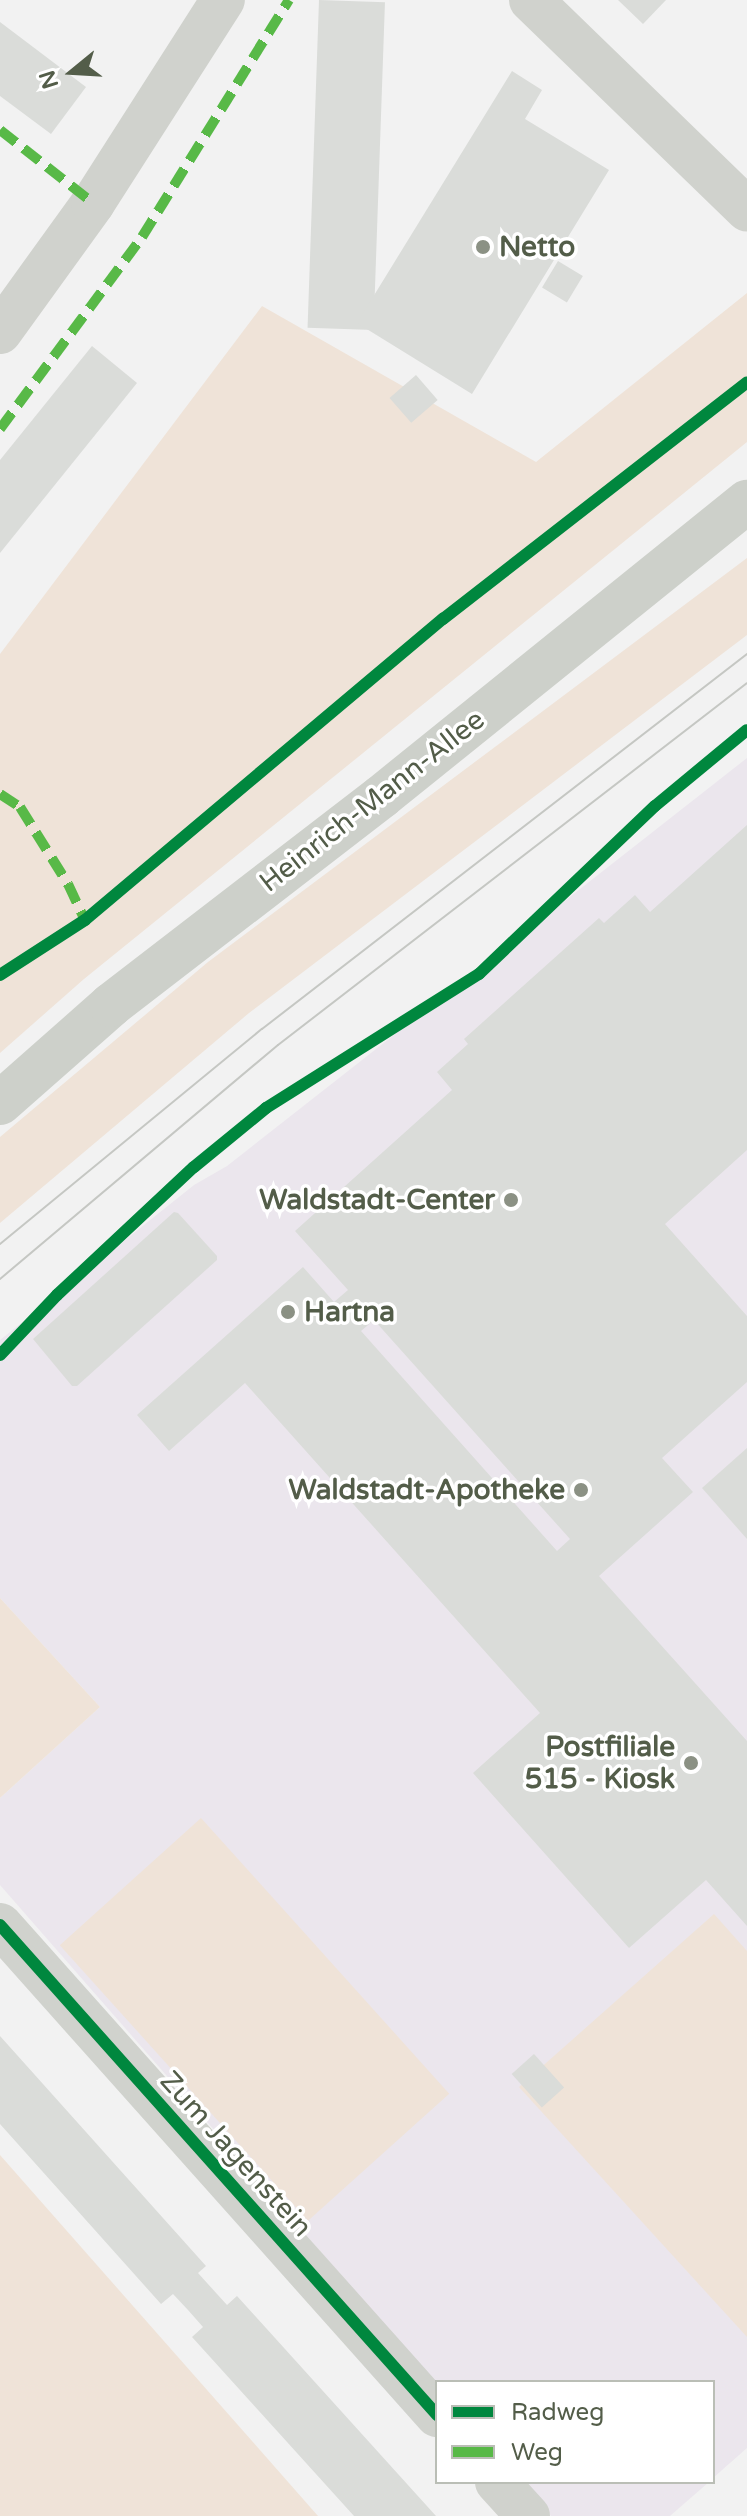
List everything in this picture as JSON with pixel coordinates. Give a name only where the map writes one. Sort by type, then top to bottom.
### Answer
[{"type":"main road","name":"Heinrich-Mann-Allee","points":[[0,1103],[111,1005],[381,797],[747,502]]},
{"type":"street","points":[[0,332],[93,203],[223,0]]},
{"type":"street","points":[[531,0],[747,209]]},
{"type":"street","name":"Zum Jagenstein","points":[[0,1925],[435,2413]]},
{"type":"street","points":[[499,2484],[528,2516]]},
{"type":"shaded area","points":[[747,293],[747,442],[84,979],[0,1053],[0,654],[262,306],[536,462]]},
{"type":"shaded area","points":[[747,558],[747,635],[249,1013],[0,1223],[0,1137],[208,962]]},
{"type":"shaded area","points":[[747,758],[747,2448],[715,2476],[715,2380],[435,2380],[435,2383],[0,1885],[0,1798],[100,1707],[0,1598],[0,1340],[194,1185],[227,1166]]},
{"type":"shaded area","points":[[0,1598],[100,1707],[0,1798]]},
{"type":"shaded area","points":[[201,1818],[449,2094],[308,2221],[60,1945]]},
{"type":"shaded area","points":[[714,1914],[747,1951],[747,2337],[519,2087]]},
{"type":"shaded area","points":[[0,2155],[318,2516],[0,2516]]},
{"type":"shaded area","points":[[524,2484],[707,2484],[670,2516],[551,2516]]},
{"type":"building","points":[[319,0],[385,2],[374,330],[308,328]]},
{"type":"building","points":[[618,0],[666,0],[643,24]]},
{"type":"building","points":[[0,22],[86,87],[51,134],[0,96]]},
{"type":"building","name":"Netto","points":[[512,71],[542,90],[525,119],[609,170],[472,394],[357,323]]},
{"type":"building","points":[[558,261],[583,276],[567,303],[542,288]]},
{"type":"building","points":[[92,346],[137,383],[0,553],[0,460]]},
{"type":"building","points":[[416,375],[438,400],[411,423],[390,398]]},
{"type":"building","points":[[747,825],[747,1150],[665,1224],[747,1316],[747,1382],[662,1458],[693,1492],[599,1576],[747,1741],[747,1926],[706,1880],[629,1948],[473,1773],[540,1713],[245,1383],[169,1451],[137,1415],[303,1267],[334,1302],[348,1290],[295,1231],[452,1090],[437,1072],[468,1044],[464,1039],[599,918],[604,923],[635,895],[650,912]],"holes":[[[374,1320],[570,1539],[557,1551],[361,1331]]]},
{"type":"building","points":[[174,1212],[217,1256],[217,1260],[77,1386],[72,1386],[33,1339]]},
{"type":"building","points":[[747,1448],[747,1539],[702,1488]]},
{"type":"building","points":[[0,2036],[206,2266],[198,2273],[227,2305],[237,2296],[436,2516],[354,2516],[192,2337],[203,2327],[188,2310],[173,2294],[161,2304],[0,2124]]},
{"type":"building","points":[[534,2054],[564,2087],[542,2108],[512,2074]]},
{"type":"tram line","points":[[0,1244],[262,1029],[747,654]]},
{"type":"tram line","points":[[0,1279],[278,1045],[747,683]]},
{"type":"marked path","points":[[0,429],[142,237],[289,0]]},
{"type":"marked path","points":[[0,130],[93,203]]},
{"type":"marked path","points":[[0,794],[20,807],[68,884],[85,920]]},
{"type":"cycle path","points":[[0,975],[85,920],[443,619],[747,382]]},
{"type":"cycle path","points":[[0,1355],[57,1295],[194,1167],[266,1108],[479,974],[655,806],[747,730]]},
{"type":"cycle path","points":[[0,1925],[435,2413]]},
{"type":"place","name":"Netto","points":[[483,247]]},
{"type":"place","name":"Waldstadt-Center","points":[[511,1200]]},
{"type":"place","name":"Hartna","points":[[288,1312]]},
{"type":"place","name":"Waldstadt-Apotheke","points":[[581,1490]]},
{"type":"place","name":"Postfiliale 515 - Kiosk","points":[[691,1763]]}]
